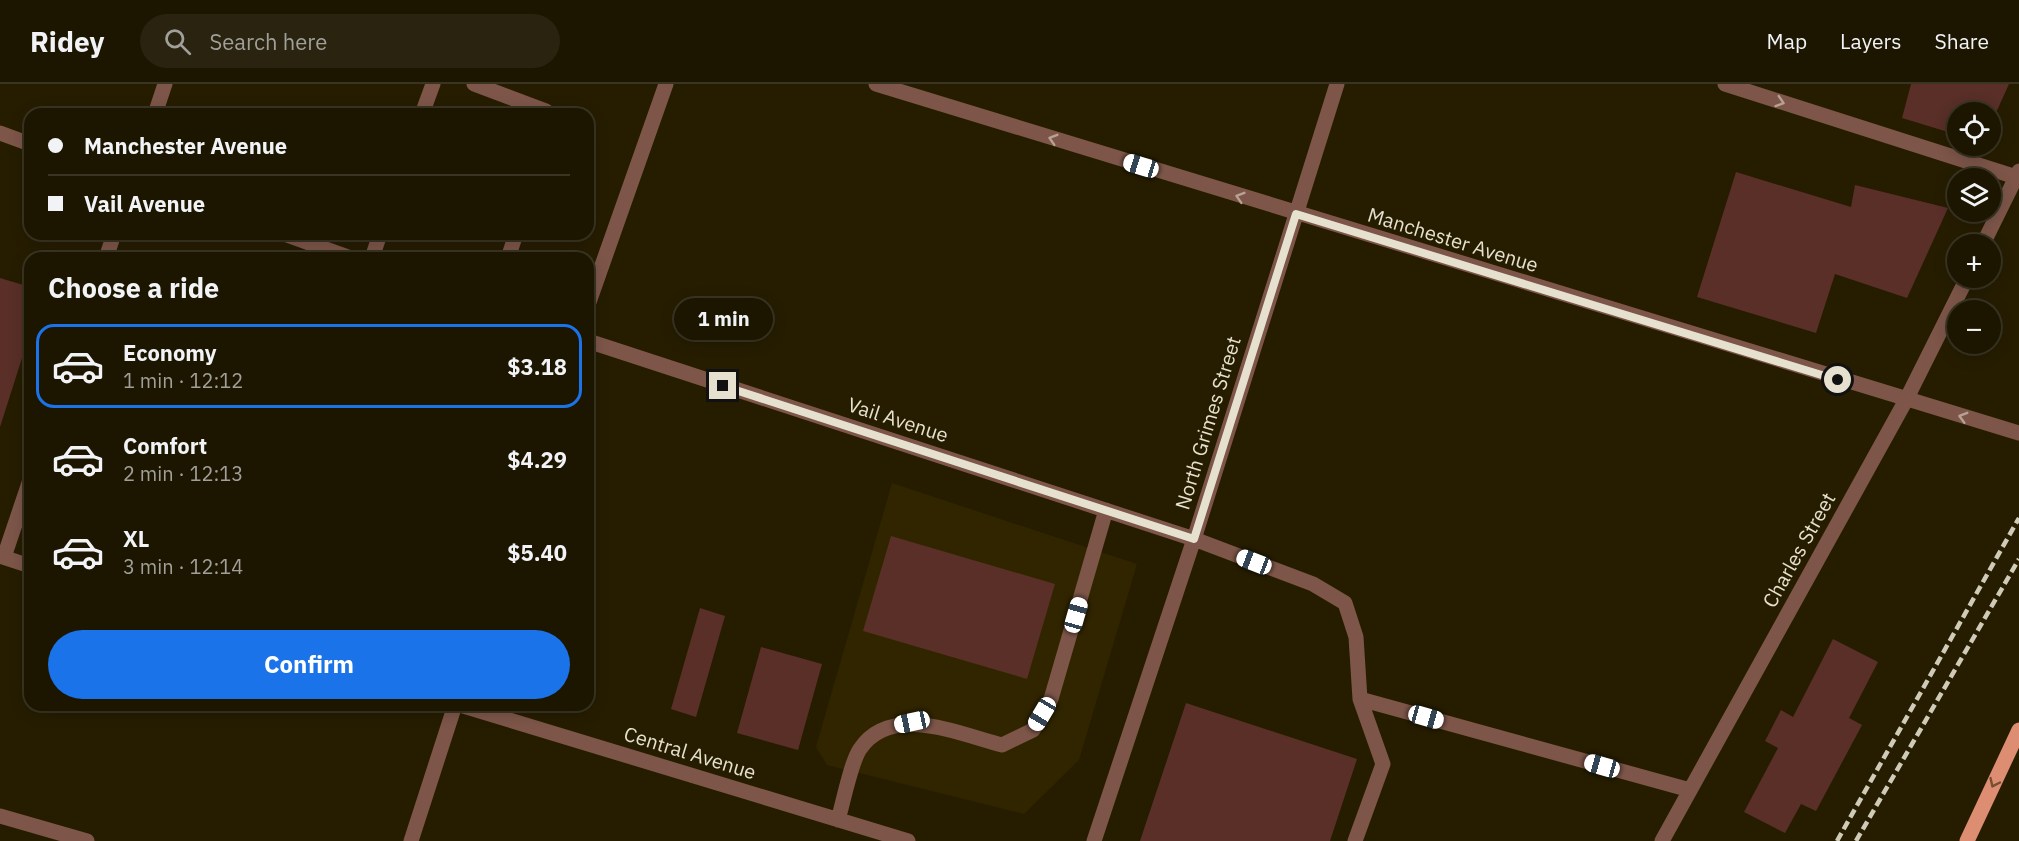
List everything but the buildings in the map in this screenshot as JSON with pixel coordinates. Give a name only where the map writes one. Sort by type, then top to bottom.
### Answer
[{"type":"main road","points":[[1967,841],[2019,730]]},
{"type":"street","points":[[157,108],[165,84]]},
{"type":"street","points":[[424,108],[433,84]]},
{"type":"street","points":[[474,84],[538,108]]},
{"type":"street","points":[[594,288],[666,84]]},
{"type":"street","name":"Manchester Avenue","points":[[876,84],[2019,433]]},
{"type":"street","name":"North Grimes Street","points":[[1094,841],[1194,539],[1337,84]]},
{"type":"street","points":[[1725,84],[2018,174],[1988,234]]},
{"type":"street","points":[[0,133],[24,142]]},
{"type":"street","points":[[300,240],[331,252]]},
{"type":"street","name":"Charles Street","points":[[1662,841],[1906,400],[1962,288]]},
{"type":"street","name":"Vail Avenue","points":[[594,343],[1194,539],[1313,584],[1345,603],[1356,637],[1360,699],[1383,764],[1355,841]]},
{"type":"street","points":[[24,496],[2,557],[24,564]]},
{"type":"street","points":[[838,820],[859,750],[877,730],[912,722],[1002,745],[1033,730],[1051,699],[1106,510]]},
{"type":"street","points":[[1360,699],[1690,790]]},
{"type":"street","points":[[411,841],[453,711]]},
{"type":"street","name":"Central Avenue","points":[[480,711],[908,841]]},
{"type":"street","points":[[0,816],[87,841]]},
{"type":"shaded area","points":[[892,483],[1137,564],[1079,760],[1024,814],[827,765],[816,747]]},
{"type":"railway","points":[[1837,841],[2019,518]]},
{"type":"railway","points":[[1856,841],[2019,559]]},
{"type":"route","points":[[723,386],[1194,539],[1296,214],[1838,380]]}]
